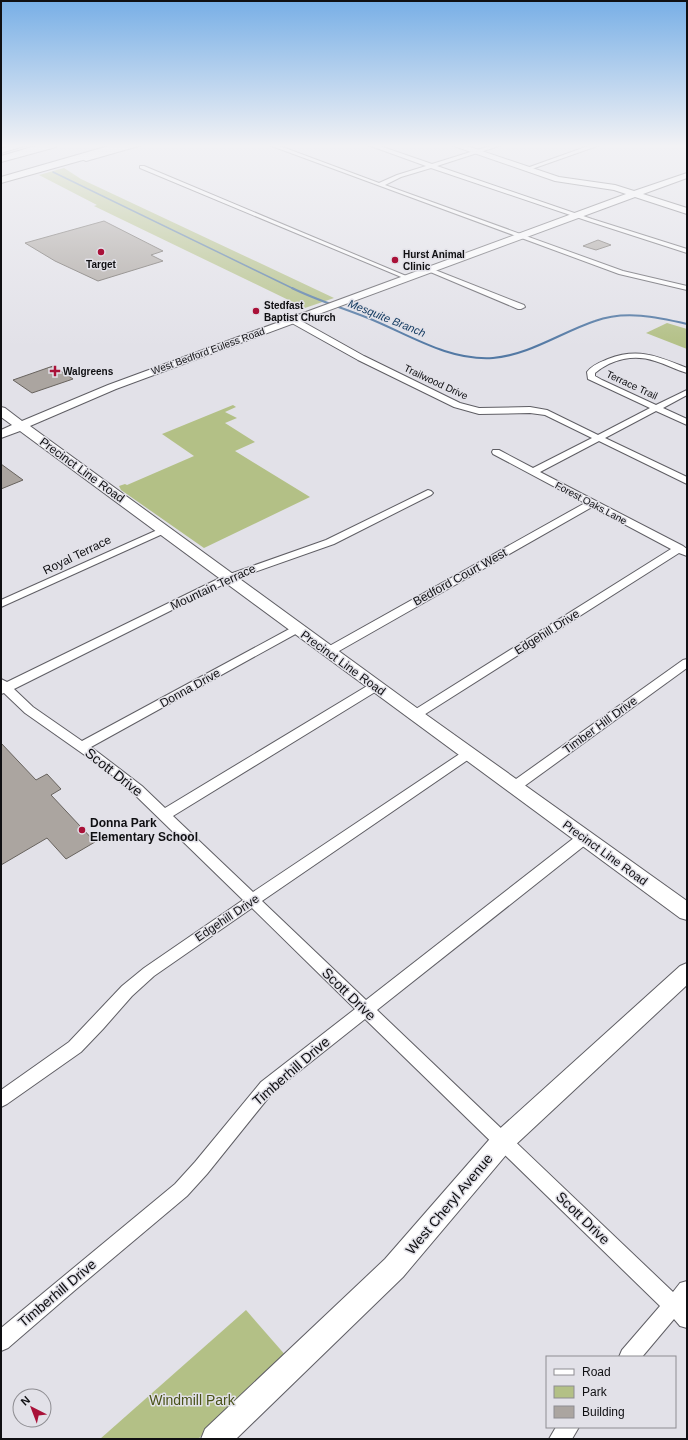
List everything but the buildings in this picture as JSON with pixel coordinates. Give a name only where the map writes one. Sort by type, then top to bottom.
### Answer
[{"type":"main road","name":"West Bedford Euless Road","points":[[1,434],[112,387],[586,212]]},
{"type":"main road","name":"Precinct Line Road","points":[[1,411],[414,715],[687,912]]},
{"type":"main road","points":[[1,442],[16,436],[34,435]]},
{"type":"main road","name":"West Cheryl Avenue","points":[[215,1439],[394,1268],[503,1141],[687,972]]},
{"type":"street","points":[[252,212],[408,278]]},
{"type":"street","points":[[454,212],[621,273],[687,288]]},
{"type":"street","points":[[565,212],[619,228],[687,251]]},
{"type":"street","points":[[430,270],[521,307]]},
{"type":"street","name":"Trailwood Drive","points":[[293,320],[355,355],[457,405],[479,411],[539,411],[687,481]]},
{"type":"street","name":"Terrace Trail","points":[[687,371],[648,356],[629,354],[608,362],[591,372],[591,377],[598,382],[687,422]]},
{"type":"street","points":[[533,472],[687,392]]},
{"type":"street","name":"Forest Oaks Lane","points":[[496,452],[683,551]]},
{"type":"street","name":"Mountain Terrace","points":[[2,687],[107,639],[228,578],[330,542],[428,493]]},
{"type":"street","name":"Bedford Court West","points":[[328,652],[592,503]]},
{"type":"street","name":"Royal Terrace","points":[[1,604],[164,530]]},
{"type":"street","name":"Edgehill Drive","points":[[414,715],[683,551]]},
{"type":"street","name":"Donna Drive","points":[[82,747],[297,629]]},
{"type":"street","name":"Timber Hill Drive","points":[[514,787],[687,663]]},
{"type":"street","points":[[164,815],[376,686]]},
{"type":"street","name":"Scott Drive","points":[[2,687],[41,719],[82,747],[137,789],[687,1318]]},
{"type":"street","name":"Edgehill Drive","points":[[1,1099],[75,1047],[128,991],[149,972],[468,754]]},
{"type":"street","name":"Timberhill Drive","points":[[1,1341],[66,1284],[181,1190],[201,1168],[251,1105],[268,1087],[365,1009],[584,838]]},
{"type":"street","points":[[630,1356],[687,1290]]},
{"type":"street","points":[[559,1439],[568,1428]]},
{"type":"green space","points":[[107,212],[152,212],[334,298],[305,308]]},
{"type":"green space","points":[[667,323],[687,329],[687,349],[646,333]]},
{"type":"green space","points":[[233,405],[236,407],[225,412],[237,418],[225,423],[255,442],[235,451],[310,497],[204,548],[121,490],[119,486],[125,484],[127,485],[194,456],[162,434]]},
{"type":"green space","name":"Windmill Park","points":[[246,1310],[287,1357],[198,1439],[100,1439]]},
{"type":"waterway","name":"Mesquite Branch","points":[[136,212],[294,289]]},
{"type":"waterway","name":"Mesquite Branch","points":[[292,288],[368,318],[444,351],[476,358],[506,356],[532,348],[595,321],[618,316],[629,315],[653,317],[687,324]]},
{"type":"place","name":"Target","points":[[101,252]]},
{"type":"place","name":"Hurst Animal Clinic","points":[[395,260]]},
{"type":"place","name":"Stedfast Baptist Church","points":[[256,311]]},
{"type":"place","name":"Walgreens","points":[[55,371]]},
{"type":"place","name":"Donna Park Elementary School","points":[[82,830]]}]
